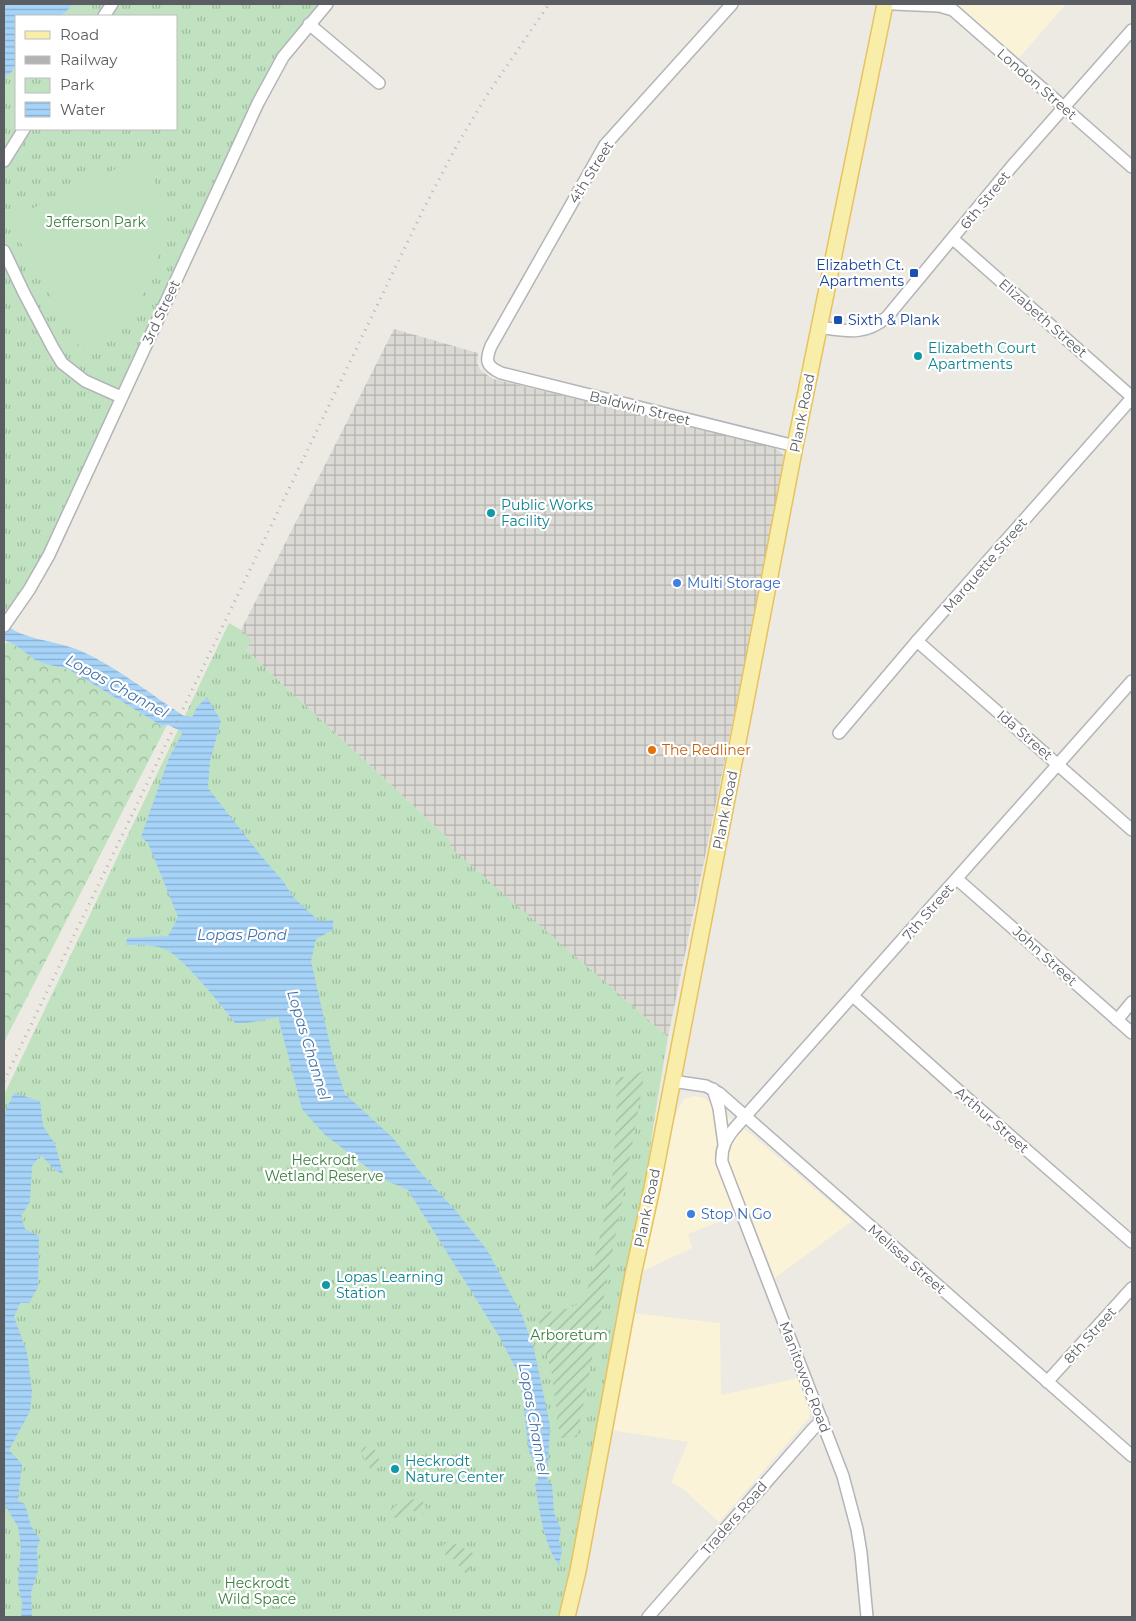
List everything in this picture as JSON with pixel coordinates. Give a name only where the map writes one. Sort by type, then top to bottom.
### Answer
[{"type":"main road","name":"Plank Road","points":[[567,1617],[578,1571],[633,1275],[652,1188],[795,446],[884,4]]},
{"type":"street","points":[[105,15],[112,4]]},
{"type":"street","name":"3rd Street","points":[[5,625],[29,590],[48,555],[258,103],[283,58],[327,4]]},
{"type":"street","name":"4th Street","points":[[488,364],[487,355],[491,346],[606,145],[732,4]]},
{"type":"street","points":[[894,4],[940,5]]},
{"type":"street","name":"London Street","points":[[940,5],[953,10],[962,17],[1132,167]]},
{"type":"street","points":[[309,24],[379,83]]},
{"type":"street","name":"6th Street","points":[[819,327],[852,331],[871,328],[880,323],[953,239],[1013,165],[1132,30]]},
{"type":"street","points":[[4,161],[23,130]]},
{"type":"street","name":"Elizabeth Street","points":[[953,239],[1132,397]]},
{"type":"street","points":[[4,251],[62,363],[85,381],[121,398]]},
{"type":"street","name":"Baldwin Street","points":[[488,364],[491,368],[501,373],[795,446]]},
{"type":"street","name":"Marquette Street","points":[[839,733],[917,641],[1132,397]]},
{"type":"street","name":"Ida Street","points":[[917,641],[1132,830]]},
{"type":"street","name":"7th Street","points":[[724,1144],[729,1135],[1132,681]]},
{"type":"street","name":"John Street","points":[[957,878],[1132,1033]]},
{"type":"street","name":"Arthur Street","points":[[853,996],[1132,1242]]},
{"type":"street","points":[[1117,1020],[1132,1002]]},
{"type":"street","name":"Melissa Street","points":[[672,1081],[697,1084],[713,1089],[1132,1456]]},
{"type":"street","name":"Manitowoc Road","points":[[713,1089],[719,1108],[724,1144],[722,1162],[843,1476],[862,1553],[866,1617]]},
{"type":"street","name":"8th Street","points":[[1047,1382],[1132,1288]]},
{"type":"street","name":"Traders Road","points":[[648,1617],[822,1420]]},
{"type":"shaded area","points":[[957,4],[1066,4],[1019,58]]},
{"type":"shaded area","points":[[394,329],[478,353],[477,363],[481,371],[493,379],[772,446],[783,454],[786,461],[668,1037],[450,848],[449,839],[246,650],[241,630]]},
{"type":"shaded area","points":[[694,1096],[704,1098],[752,1135],[852,1221],[775,1278],[748,1209],[688,1234],[692,1248],[638,1273],[671,1130],[678,1109],[684,1099]]},
{"type":"shaded area","points":[[632,1313],[720,1323],[721,1395],[799,1378],[811,1409],[809,1418],[719,1522],[682,1488],[671,1482],[688,1442],[610,1430]]},
{"type":"green space","name":"Jefferson Park","points":[[73,4],[324,4],[268,76],[149,325],[46,551],[4,626],[4,78],[12,72],[15,66],[15,130],[178,130],[178,15],[61,15]]},
{"type":"green space","points":[[143,156],[156,185],[162,212],[162,229],[155,265],[141,298],[131,313],[110,332],[80,348],[8,220]]},
{"type":"green space","name":"Heckrodt Wetland Reserve","points":[[229,623],[241,630],[252,640],[246,650],[449,839],[451,848],[668,1037],[642,1209],[573,1556],[559,1617],[4,1617],[4,1095]]},
{"type":"green space","points":[[7,642],[45,664],[68,669],[162,726],[167,725],[4,1042],[4,646]]},
{"type":"green space","name":"Arboretum","points":[[645,1070],[577,1437],[560,1438],[552,1375],[539,1315],[574,1306],[579,1303],[586,1293],[612,1185],[617,1102],[615,1077],[630,1077]]},
{"type":"green space","points":[[373,1446],[382,1466],[372,1471],[373,1475],[361,1451],[365,1447]]},
{"type":"green space","points":[[417,1498],[423,1502],[426,1508],[423,1514],[418,1515],[416,1511],[408,1511],[401,1519],[392,1517],[391,1508]]},
{"type":"green space","points":[[444,1542],[453,1543],[473,1553],[470,1565],[471,1573],[464,1572],[455,1559],[448,1558],[442,1550]]},
{"type":"water","points":[[4,4],[73,4],[61,15],[15,15],[15,66],[12,72],[4,78]]},
{"type":"water","points":[[4,624],[21,633],[76,649],[103,662],[184,716],[192,717],[197,707],[207,697],[221,721],[210,761],[208,788],[283,881],[294,898],[319,921],[333,920],[333,930],[316,939],[311,961],[333,1058],[345,1094],[393,1138],[422,1174],[456,1211],[487,1250],[522,1315],[534,1349],[550,1425],[548,1466],[546,1470],[548,1482],[552,1484],[554,1513],[561,1529],[559,1541],[562,1550],[559,1566],[549,1547],[541,1516],[535,1484],[538,1482],[536,1465],[529,1452],[520,1377],[499,1336],[408,1190],[381,1178],[324,1134],[302,1109],[278,1017],[247,1023],[235,1023],[202,982],[172,953],[156,946],[126,945],[127,938],[168,936],[178,917],[148,843],[141,837],[169,758],[183,732],[168,725],[162,726],[68,669],[45,664],[34,659],[15,645],[4,640]]},
{"type":"water","points":[[14,1093],[40,1101],[43,1126],[55,1144],[63,1174],[55,1170],[41,1155],[32,1166],[30,1202],[21,1216],[25,1229],[39,1236],[38,1287],[29,1303],[20,1303],[14,1317],[27,1352],[32,1391],[30,1411],[9,1450],[22,1464],[18,1501],[25,1504],[31,1526],[40,1539],[37,1549],[38,1571],[31,1592],[32,1617],[21,1617],[22,1603],[18,1584],[21,1545],[18,1527],[4,1503],[4,1114]]},
{"type":"railway","points":[[4,1081],[423,210],[457,145],[487,95],[549,4]]},
{"type":"place","name":"Elizabeth Ct. Apartments","points":[[914,273]]},
{"type":"place","name":"Sixth & Plank","points":[[838,320]]},
{"type":"place","name":"Elizabeth Court Apartments","points":[[918,356]]},
{"type":"place","name":"Public Works Facility","points":[[491,513]]},
{"type":"place","name":"Multi Storage","points":[[677,583]]},
{"type":"place","name":"The Redliner","points":[[652,750]]},
{"type":"place","name":"Stop N Go","points":[[691,1214]]},
{"type":"place","name":"Lopas Learning Station","points":[[326,1285]]},
{"type":"place","name":"Heckrodt Nature Center","points":[[395,1469]]},
{"type":"water label","name":"Lopas Channel","points":[[117,686]]},
{"type":"water label","name":"Lopas Pond","points":[[242,934]]},
{"type":"water label","name":"Lopas Channel","points":[[309,1045]]},
{"type":"water label","name":"Lopas Channel","points":[[534,1419]]},
{"type":"park label","name":"Heckrodt Wild Space","points":[[257,1592]]}]
